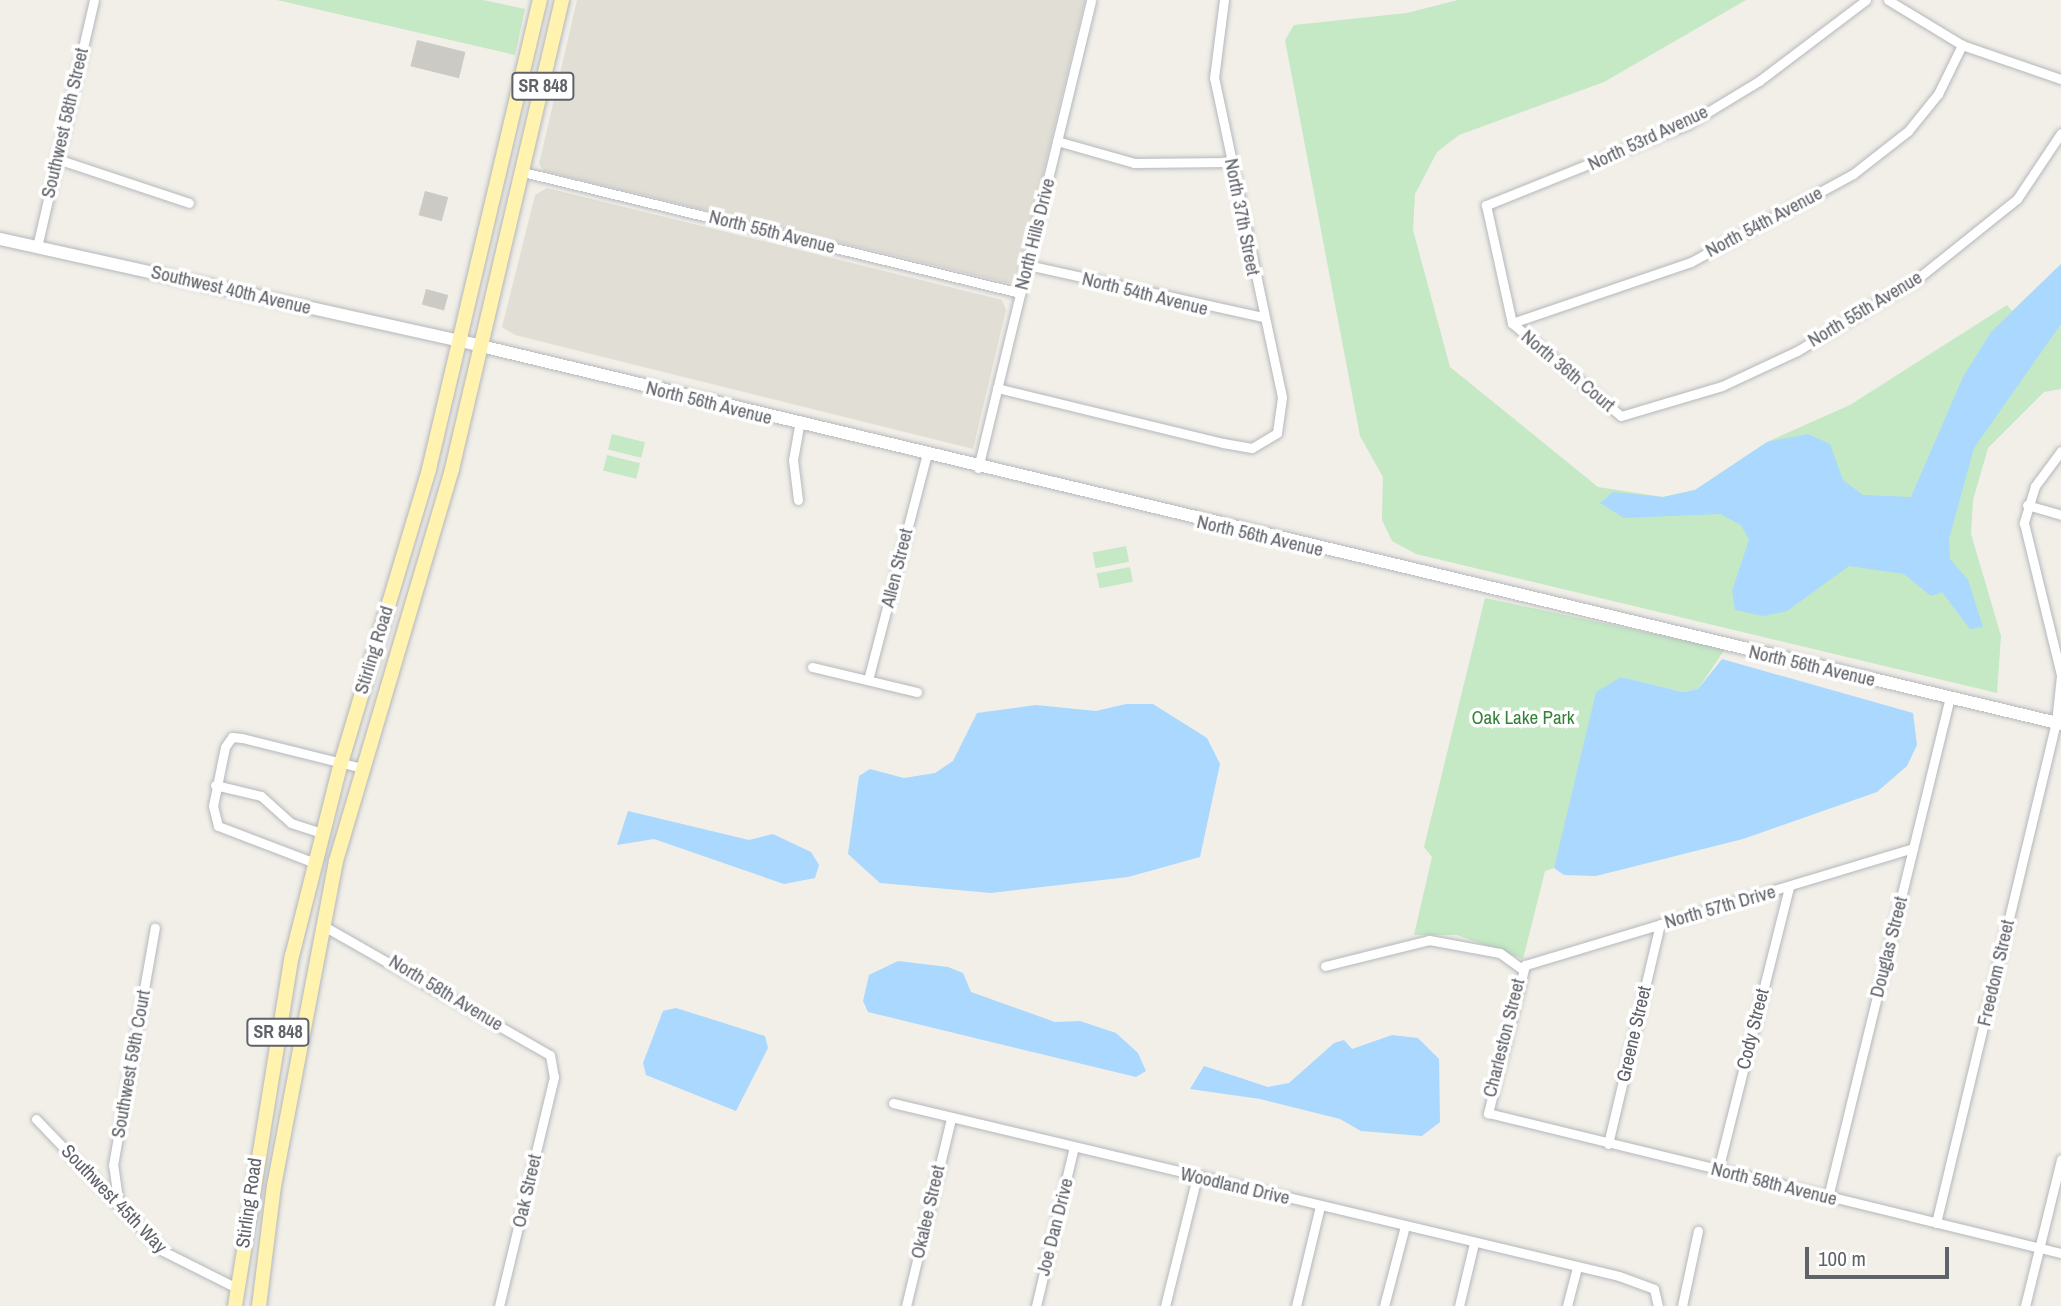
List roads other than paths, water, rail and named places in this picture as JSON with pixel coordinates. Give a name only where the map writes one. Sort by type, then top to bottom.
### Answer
[{"type":"main road","name":"Stirling Road","points":[[235,1306],[254,1169],[315,863],[461,342],[540,0]]},
{"type":"main road","name":"Stirling Road","points":[[259,1306],[272,1201],[322,925],[362,768],[443,502],[562,0]]},
{"type":"main road","points":[[508,137],[523,172]]},
{"type":"main road","points":[[254,1169],[261,1194],[272,1201]]},
{"type":"street","name":"Southwest 58th Street","points":[[37,247],[94,0]]},
{"type":"street","name":"North Hills Drive","points":[[977,468],[1091,0]]},
{"type":"street","name":"North 37th Street","points":[[997,388],[1252,448],[1277,433],[1282,397],[1262,317],[1214,78],[1224,0]]},
{"type":"street","name":"North 53rd Avenue","points":[[1486,205],[1688,124],[1759,81],[1866,0]]},
{"type":"street","points":[[1888,0],[1962,45],[2061,79]]},
{"type":"street","name":"North 54th Avenue","points":[[1512,323],[1691,262],[1853,174],[1908,131],[1938,94],[1962,45]]},
{"type":"street","name":"North 55th Avenue","points":[[1621,416],[1722,386],[1797,351],[1917,279],[2017,199],[2061,133]]},
{"type":"street","points":[[1057,141],[1134,163],[1231,162]]},
{"type":"street","points":[[57,159],[189,203]]},
{"type":"street","name":"North 55th Avenue","points":[[523,172],[1020,293]]},
{"type":"street","name":"North 36th Court","points":[[1486,205],[1512,323],[1621,416]]},
{"type":"street","name":"Southwest 40th Avenue","points":[[0,239],[461,342]]},
{"type":"street","name":"North 54th Avenue","points":[[1028,265],[1262,317]]},
{"type":"street","name":"North 56th Avenue","points":[[461,342],[926,457],[1950,697],[2059,720]]},
{"type":"street","points":[[798,500],[793,460],[799,425]]},
{"type":"street","points":[[2061,450],[2027,505],[2061,515]]},
{"type":"street","name":"Allen Street","points":[[868,680],[926,457]]},
{"type":"street","name":"Freedom Street","points":[[1936,1223],[2059,720],[2061,655],[2026,543],[2027,505]]},
{"type":"street","points":[[812,667],[917,692]]},
{"type":"street","name":"Douglas Street","points":[[1828,1197],[1950,697]]},
{"type":"street","points":[[315,863],[218,826],[215,785],[232,737],[362,768]]},
{"type":"street","points":[[215,785],[261,796],[291,823],[323,833]]},
{"type":"street","name":"North 57th Drive","points":[[1524,967],[1913,848]]},
{"type":"street","name":"Cody Street","points":[[1718,1170],[1789,888]]},
{"type":"street","name":"North 58th Avenue","points":[[322,925],[550,1055],[554,1077]]},
{"type":"street","name":"Greene Street","points":[[1608,1144],[1660,925]]},
{"type":"street","name":"Southwest 59th Court","points":[[118,1199],[113,1165],[155,928]]},
{"type":"street","points":[[1325,966],[1429,940],[1500,953],[1524,967]]},
{"type":"street","name":"Charleston Street","points":[[1488,1113],[1524,967]]},
{"type":"street","name":"Oak Street","points":[[499,1306],[554,1077]]},
{"type":"street","name":"Woodland Drive","points":[[893,1103],[1619,1276],[1654,1289],[1658,1306]]},
{"type":"street","name":"North 58th Avenue","points":[[1488,1113],[2061,1253]]},
{"type":"street","name":"Okalee Street","points":[[906,1306],[951,1118]]},
{"type":"street","name":"Southwest 45th Way","points":[[36,1119],[118,1199],[163,1251],[237,1288]]},
{"type":"street","name":"Joe Dan Drive","points":[[1036,1306],[1074,1147]]},
{"type":"street","points":[[2025,1306],[2061,1159]]},
{"type":"street","points":[[1165,1306],[1197,1177]]},
{"type":"street","points":[[1296,1306],[1320,1206]]},
{"type":"street","points":[[1384,1306],[1405,1226]]},
{"type":"street","points":[[1682,1306],[1698,1231]]},
{"type":"street","points":[[1459,1306],[1474,1243]]},
{"type":"street","points":[[1567,1306],[1577,1267]]},
{"type":"water","points":[[2061,264],[2061,324],[1974,448],[1949,539],[1950,559],[1968,580],[1983,627],[1970,629],[1942,592],[1931,596],[1904,574],[1849,566],[1787,611],[1763,616],[1735,610],[1732,591],[1749,540],[1741,525],[1720,514],[1624,518],[1600,503],[1613,492],[1663,497],[1695,490],[1767,442],[1808,434],[1830,444],[1843,480],[1863,495],[1911,497],[1963,377],[1991,332]]},
{"type":"water","points":[[1722,659],[1913,713],[1917,745],[1907,766],[1877,792],[1743,839],[1596,876],[1564,875],[1554,868],[1596,692],[1621,677],[1683,692],[1698,689]]},
{"type":"water","points":[[1126,704],[1153,704],[1207,738],[1220,764],[1200,857],[1128,877],[991,893],[880,883],[848,854],[859,776],[870,769],[904,778],[935,773],[953,761],[977,713],[1036,705],[1096,711]]},
{"type":"water","points":[[628,811],[749,840],[773,834],[811,852],[819,865],[815,878],[784,884],[654,839],[617,845]]},
{"type":"water","points":[[898,961],[948,967],[963,973],[971,992],[1055,1022],[1080,1021],[1116,1033],[1138,1053],[1146,1071],[1136,1077],[868,1012],[863,1001],[869,975]]},
{"type":"water","points":[[676,1008],[765,1036],[768,1048],[736,1111],[646,1075],[643,1063],[663,1011]]},
{"type":"water","points":[[1392,1035],[1418,1038],[1439,1059],[1440,1122],[1422,1136],[1361,1131],[1340,1119],[1260,1099],[1190,1089],[1204,1066],[1268,1087],[1289,1083],[1334,1043],[1344,1040],[1352,1049]]},
{"type":"park label","name":"Oak Lake Park","points":[[1523,718]]}]
